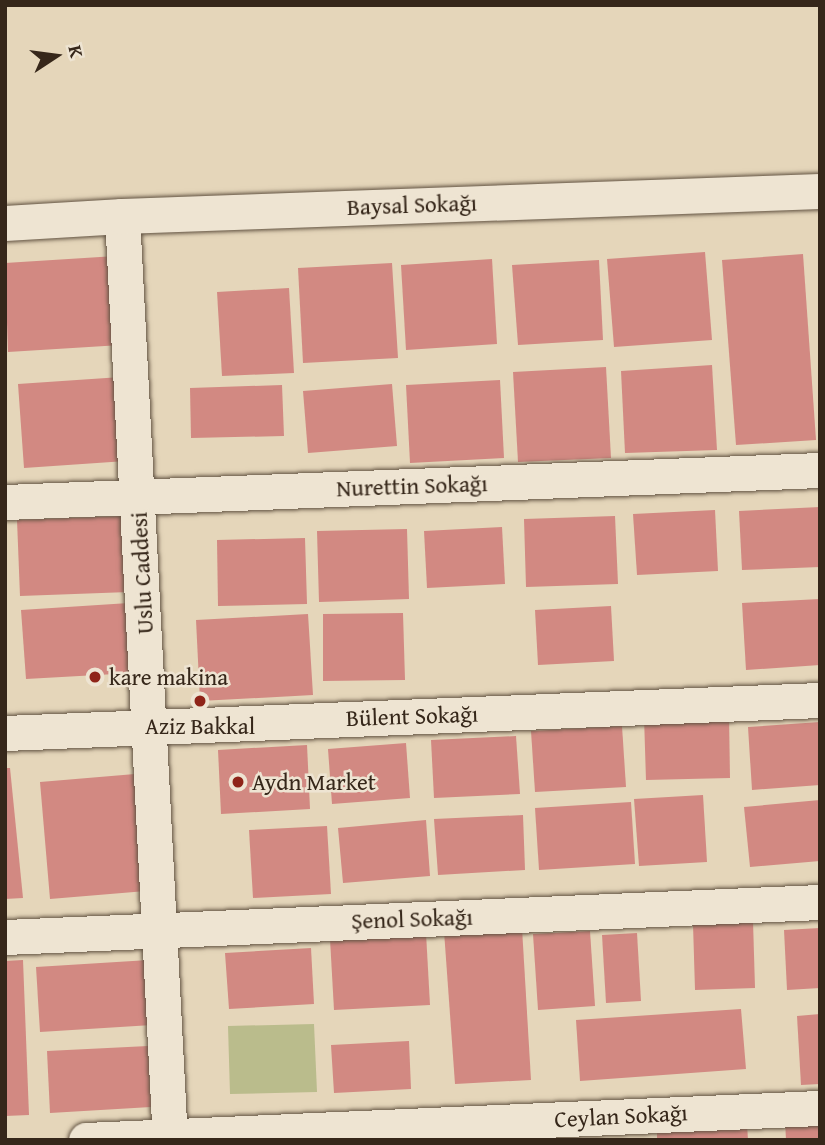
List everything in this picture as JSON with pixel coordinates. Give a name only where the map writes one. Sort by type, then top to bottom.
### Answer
[{"type":"street","name":"Baysal Sokağı","points":[[5,223],[122,216],[820,191]]},
{"type":"street","name":"Uslu Caddesi","points":[[122,216],[170,1138]]},
{"type":"street","name":"Nurettin Sokağı","points":[[5,502],[820,470]]},
{"type":"street","name":"Bülent Sokağı","points":[[5,733],[820,699]]},
{"type":"street","name":"Şenol Sokağı","points":[[5,937],[820,902]]},
{"type":"street","name":"Ceylan Sokağı","points":[[86,1140],[820,1108]]},
{"type":"green space","points":[[314,1024],[317,1092],[230,1094],[228,1026]]},
{"type":"building","points":[[705,252],[712,340],[614,347],[607,259]]},
{"type":"building","points":[[803,254],[816,440],[736,445],[722,260]]},
{"type":"building","points":[[116,256],[121,345],[8,352],[5,263]]},
{"type":"building","points":[[492,259],[497,344],[406,350],[401,265]]},
{"type":"building","points":[[599,260],[603,340],[518,345],[512,265]]},
{"type":"building","points":[[392,263],[398,358],[303,363],[298,268]]},
{"type":"building","points":[[289,288],[294,373],[222,376],[217,292]]},
{"type":"building","points":[[712,365],[717,450],[625,453],[621,371]]},
{"type":"building","points":[[606,367],[611,458],[518,462],[513,372]]},
{"type":"building","points":[[121,377],[126,461],[24,468],[18,384]]},
{"type":"building","points":[[500,380],[504,458],[410,463],[406,385]]},
{"type":"building","points":[[392,384],[397,446],[308,453],[303,391]]},
{"type":"building","points":[[282,385],[284,436],[191,438],[190,388]]},
{"type":"building","points":[[820,507],[820,567],[742,570],[739,511]]},
{"type":"building","points":[[715,510],[718,571],[637,575],[633,514]]},
{"type":"building","points":[[125,516],[129,592],[20,596],[17,520]]},
{"type":"building","points":[[615,516],[618,584],[526,587],[524,519]]},
{"type":"building","points":[[502,527],[505,584],[427,588],[424,531]]},
{"type":"building","points":[[407,529],[409,599],[319,602],[317,531]]},
{"type":"building","points":[[305,538],[307,604],[218,606],[217,540]]},
{"type":"building","points":[[820,599],[820,665],[746,670],[742,603]]},
{"type":"building","points":[[129,603],[133,673],[26,679],[21,610]]},
{"type":"building","points":[[611,606],[614,661],[538,665],[535,610]]},
{"type":"building","points":[[403,613],[405,680],[323,681],[323,614]]},
{"type":"building","points":[[308,614],[313,695],[200,701],[196,620]]},
{"type":"building","points":[[729,715],[730,778],[646,780],[644,717]]},
{"type":"building","points":[[820,722],[820,785],[752,790],[748,727]]},
{"type":"building","points":[[622,726],[626,787],[535,792],[531,731]]},
{"type":"building","points":[[516,736],[520,794],[434,798],[431,740]]},
{"type":"building","points":[[406,743],[410,798],[332,804],[328,749]]},
{"type":"building","points":[[307,745],[310,809],[221,814],[218,750]]},
{"type":"building","points":[[5,768],[10,768],[23,898],[5,899]]},
{"type":"building","points":[[135,774],[146,891],[50,899],[40,782]]},
{"type":"building","points":[[703,795],[707,862],[639,866],[634,799]]},
{"type":"building","points":[[820,800],[820,861],[750,867],[744,807]]},
{"type":"building","points":[[631,802],[635,864],[539,870],[535,808]]},
{"type":"building","points":[[523,815],[525,870],[438,875],[434,819]]},
{"type":"building","points":[[426,820],[430,876],[343,883],[338,828]]},
{"type":"building","points":[[327,826],[331,894],[253,898],[249,830]]},
{"type":"building","points":[[753,921],[755,988],[695,990],[693,924]]},
{"type":"building","points":[[522,928],[531,1080],[455,1084],[444,931]]},
{"type":"building","points":[[820,928],[820,988],[787,990],[784,930]]},
{"type":"building","points":[[590,931],[595,1006],[538,1010],[533,934]]},
{"type":"building","points":[[426,933],[430,1005],[334,1010],[330,939]]},
{"type":"building","points":[[637,933],[641,1001],[606,1003],[602,935]]},
{"type":"building","points":[[311,948],[314,1004],[229,1009],[225,953]]},
{"type":"building","points":[[23,960],[29,1115],[5,1116],[5,961]]},
{"type":"building","points":[[149,960],[152,1025],[40,1032],[36,967]]},
{"type":"building","points":[[741,1009],[746,1069],[580,1081],[576,1020]]},
{"type":"building","points":[[820,1014],[820,1084],[801,1085],[797,1016]]},
{"type":"building","points":[[409,1041],[411,1089],[334,1093],[331,1045]]},
{"type":"building","points":[[148,1046],[151,1107],[50,1113],[47,1051]]},
{"type":"building","points":[[820,1118],[820,1140],[786,1140],[785,1120]]},
{"type":"building","points":[[747,1124],[748,1140],[657,1140],[657,1129]]},
{"type":"building","points":[[548,1134],[548,1140],[470,1140]]},
{"type":"place","name":"kare makina","points":[[95,677]]},
{"type":"place","name":"Aziz Bakkal","points":[[200,701]]},
{"type":"place","name":"Aydn Market","points":[[238,782]]}]
